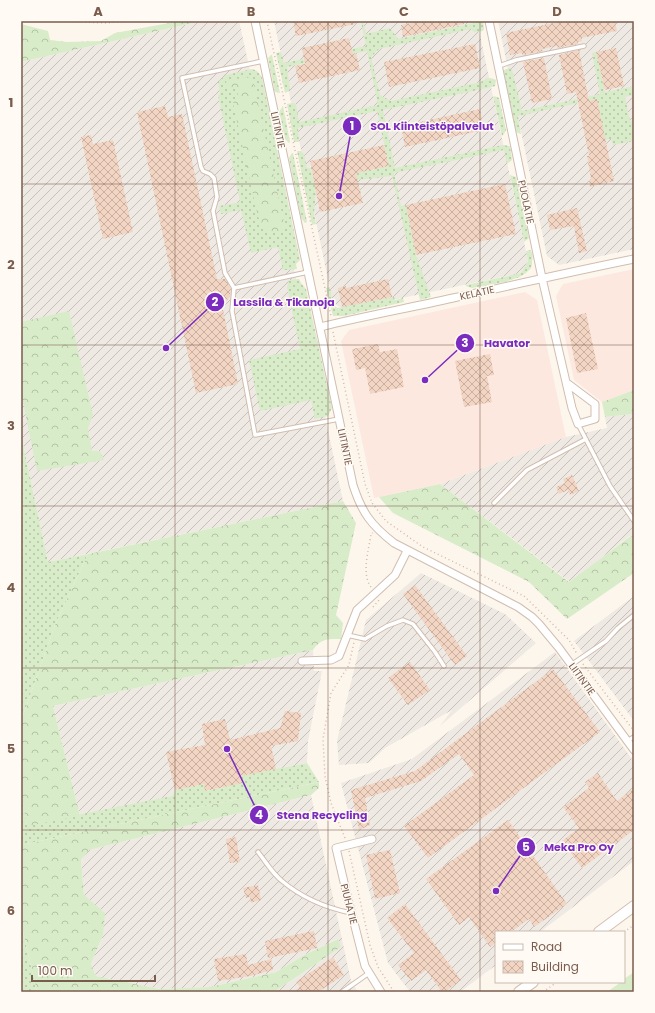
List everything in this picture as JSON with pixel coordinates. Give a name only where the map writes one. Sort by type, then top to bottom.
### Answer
[{"type":"street","name":"LIITINTIE","points":[[255,21],[357,499],[367,518],[377,529],[394,543],[523,611],[539,624],[634,750]]},
{"type":"street","name":"PUOLATIE","points":[[489,21],[542,278],[572,408],[578,424]]},
{"type":"street","name":"KELATIE","points":[[320,326],[634,259]]},
{"type":"street","points":[[567,383],[595,404],[595,420],[578,424]]},
{"type":"street","points":[[302,661],[331,660],[339,656],[357,610],[395,575],[407,551]]},
{"type":"street","points":[[347,845],[372,839]]},
{"type":"street","name":"PIUHATIE","points":[[347,845],[336,848],[351,913],[365,966],[381,992]]},
{"type":"street","points":[[600,931],[634,906]]},
{"type":"street","points":[[519,992],[532,983]]},
{"type":"lane","points":[[499,66],[516,60],[584,46]]},
{"type":"lane","points":[[263,61],[182,78],[201,167],[203,171],[210,174],[214,178],[217,197],[213,211],[225,273],[234,288],[232,311],[255,435],[339,420]]},
{"type":"lane","points":[[234,288],[308,272]]},
{"type":"lane","points":[[578,424],[610,486],[634,522]]},
{"type":"lane","points":[[494,503],[527,470],[586,439]]},
{"type":"lane","points":[[571,665],[606,641],[618,628],[634,615]]},
{"type":"lane","points":[[347,636],[366,639],[387,626],[403,620],[413,624],[444,666]]},
{"type":"lane","points":[[627,741],[634,737]]},
{"type":"lane","points":[[258,852],[282,880],[307,898],[339,911],[351,913]]},
{"type":"lane","points":[[342,992],[369,973]]},
{"type":"path","points":[[61,21],[105,23],[130,21]]},
{"type":"path","points":[[267,21],[365,484],[372,503],[386,521],[423,546],[524,596],[569,640],[580,659],[634,732]]},
{"type":"path","points":[[370,609],[380,601],[369,584],[366,571],[371,534],[386,521]]},
{"type":"path","points":[[355,638],[349,665],[331,693],[323,739],[325,777],[331,803],[347,845],[370,945],[378,967],[394,992]]},
{"type":"path","points":[[625,931],[634,925]]},
{"type":"path","points":[[543,992],[556,983]]},
{"type":"shaded area","points":[[202,21],[239,21],[285,227],[343,501],[48,562],[21,435],[21,62]]},
{"type":"shaded area","points":[[274,21],[477,21],[528,261],[521,273],[345,310],[333,303]]},
{"type":"shaded area","points":[[498,21],[634,21],[634,249],[559,265],[547,256]]},
{"type":"shaded area","points":[[634,269],[634,390],[602,402],[574,380],[556,296],[563,284]]},
{"type":"shaded area","points":[[525,292],[537,300],[566,437],[440,484],[374,498],[341,341],[349,330]],"holes":[[[378,344],[380,352],[396,349],[404,387],[370,394],[365,368],[356,370],[352,349]]]},
{"type":"shaded area","points":[[634,414],[634,538],[631,535],[570,582],[440,484],[566,437],[607,428],[605,417]]},
{"type":"shaded area","points":[[421,573],[505,614],[536,643],[440,726],[452,710],[385,748],[369,763],[339,765],[337,741],[366,620]]},
{"type":"shaded area","points":[[634,596],[634,721],[574,641]]},
{"type":"shaded area","points":[[313,650],[314,671],[322,671],[308,741],[307,763],[240,777],[242,783],[205,791],[204,784],[175,790],[172,796],[80,816],[53,706]]},
{"type":"shaded area","points":[[555,652],[634,762],[634,861],[541,931],[495,931],[495,966],[460,992],[410,992],[388,963],[341,783],[412,759]]},
{"type":"shaded area","points":[[311,795],[351,981],[358,992],[274,992],[341,947],[337,939],[306,954],[276,972],[210,987],[160,989],[96,976],[91,964],[103,935],[84,895],[81,860],[89,850]]},
{"type":"green space","points":[[180,21],[202,21],[21,62],[21,24],[48,31],[50,40],[67,42],[101,41],[115,33]]},
{"type":"green space","points":[[361,21],[363,21],[366,34],[390,28],[398,39],[483,21],[483,31],[474,32],[471,29],[379,49],[371,57],[380,95],[391,101],[481,82],[488,78],[496,80],[495,86],[492,87],[383,110],[395,168],[503,145],[510,146],[512,160],[507,164],[504,150],[394,173],[401,206],[406,205],[416,255],[431,297],[420,300],[392,176],[358,180],[316,189],[314,214],[316,224],[312,225],[297,151],[301,151],[304,154],[307,168],[311,168],[314,182],[389,166],[381,130],[384,129],[384,127],[381,127],[377,111],[298,128],[299,142],[294,142],[287,104],[296,104],[299,122],[378,105],[367,51],[287,67],[290,89],[285,93],[276,53],[281,52],[284,63],[366,46]]},
{"type":"green space","points":[[596,52],[605,92],[634,86],[634,95],[625,97],[630,121],[634,120],[634,141],[613,145],[611,139],[605,140],[597,99],[518,116],[521,134],[516,132],[503,71],[507,68],[512,69],[522,111],[600,94],[592,53]]},
{"type":"green space","points":[[271,55],[280,93],[275,92],[268,58]]},
{"type":"green space","points":[[252,69],[257,71],[262,77],[300,260],[296,264],[297,269],[283,270],[278,247],[251,253],[241,210],[221,214],[219,206],[240,202],[218,95],[220,94],[218,82],[226,75]]},
{"type":"green space","points":[[252,76],[285,227],[279,231],[267,231],[258,217],[233,103],[238,96],[237,87],[227,87],[226,81]]},
{"type":"green space","points":[[493,96],[499,98],[506,130],[502,136]]},
{"type":"green space","points":[[283,106],[289,143],[285,139],[279,112]]},
{"type":"green space","points":[[292,153],[307,222],[305,223],[301,218],[289,158]]},
{"type":"green space","points":[[510,175],[516,177],[529,238],[524,242]]},
{"type":"green space","points":[[530,250],[532,252],[532,266],[524,274],[511,280],[494,284],[472,288],[466,286],[521,273],[528,261],[526,251]]},
{"type":"green space","points":[[299,279],[306,289],[332,408],[328,416],[315,419],[311,400],[260,411],[249,360],[300,349],[287,287],[289,280]]},
{"type":"green space","points":[[330,287],[333,303],[337,308],[394,297],[395,300],[403,298],[404,302],[344,316],[333,316],[326,288]]},
{"type":"green space","points":[[69,311],[93,415],[88,428],[92,451],[100,451],[104,460],[37,471],[21,392],[21,322]]},
{"type":"green space","points":[[634,390],[634,414],[605,417],[602,402]]},
{"type":"green space","points":[[21,435],[48,562],[88,554],[55,625],[21,721],[22,603]]},
{"type":"green space","points":[[440,484],[569,582],[632,535],[634,538],[634,573],[567,619],[529,582],[393,513],[379,497]]},
{"type":"green space","points":[[343,501],[356,523],[336,615],[343,623],[341,639],[329,639],[322,641],[313,650],[53,706],[80,816],[27,826],[23,805],[21,804],[21,721],[55,625],[88,554]]},
{"type":"green space","points":[[307,763],[319,782],[21,845],[21,804],[23,804],[27,825],[172,796],[175,790],[204,784],[206,791],[241,783],[240,776]]},
{"type":"green space","points":[[319,782],[319,788],[311,795],[89,850],[81,860],[84,895],[105,913],[103,935],[91,964],[96,976],[160,989],[210,987],[276,972],[306,954],[338,939],[341,947],[274,992],[37,992],[21,923],[21,845]]},
{"type":"green space","points":[[21,923],[37,992],[21,992]]},
{"type":"green space","points":[[634,972],[634,992],[607,992],[620,983],[625,983],[625,978]]},
{"type":"building","points":[[293,21],[356,21],[356,24],[296,36]]},
{"type":"building","points":[[421,21],[463,21],[464,24],[403,37],[401,25]]},
{"type":"building","points":[[563,21],[615,21],[617,31],[581,38],[582,41],[577,42],[578,44],[557,48],[557,46],[542,49],[543,51],[522,55],[522,53],[510,55],[506,33]]},
{"type":"building","points":[[349,38],[353,54],[356,53],[360,70],[299,83],[295,66],[305,64],[302,48]]},
{"type":"building","points":[[475,44],[480,68],[389,87],[384,62]]},
{"type":"building","points":[[616,48],[624,86],[605,90],[596,52]]},
{"type":"building","points":[[579,50],[589,101],[597,99],[614,181],[590,187],[589,180],[591,179],[587,156],[589,156],[576,92],[567,94],[559,55]]},
{"type":"building","points":[[544,58],[552,99],[532,103],[523,62]]},
{"type":"building","points":[[165,106],[168,117],[182,114],[217,279],[225,279],[231,289],[230,297],[225,304],[222,305],[238,384],[196,393],[137,112]]},
{"type":"building","points":[[480,109],[484,130],[405,147],[401,126]]},
{"type":"building","points":[[91,135],[93,144],[113,140],[133,232],[103,239],[81,137]]},
{"type":"building","points":[[384,145],[389,166],[356,173],[363,203],[320,212],[310,161]]},
{"type":"building","points":[[505,184],[516,234],[416,255],[406,205]]},
{"type":"building","points":[[577,208],[587,251],[579,253],[574,226],[550,230],[547,215]]},
{"type":"building","points":[[388,279],[392,297],[342,307],[338,288],[346,286],[346,288]]},
{"type":"building","points":[[586,313],[598,369],[577,373],[566,318]]},
{"type":"building","points":[[378,344],[380,352],[397,349],[404,387],[370,394],[365,368],[356,370],[352,349]]},
{"type":"building","points":[[490,354],[494,375],[487,376],[492,402],[464,407],[455,361]]},
{"type":"building","points":[[572,475],[579,491],[570,495],[568,490],[559,494],[556,487],[565,483],[563,479]]},
{"type":"building","points":[[415,585],[467,656],[455,665],[403,594]]},
{"type":"building","points":[[410,662],[430,690],[408,705],[388,678]]},
{"type":"building","points":[[553,669],[600,732],[428,858],[404,826],[474,775],[459,754],[421,781],[365,798],[370,825],[359,830],[351,790],[415,771]]},
{"type":"building","points":[[285,711],[301,713],[298,741],[271,746],[276,769],[240,776],[242,783],[205,791],[204,784],[175,790],[166,752],[205,745],[202,724],[225,719],[230,740],[280,728]]},
{"type":"building","points":[[598,773],[617,801],[634,788],[634,830],[582,868],[562,841],[579,828],[563,807],[589,788],[585,782]]},
{"type":"building","points":[[508,820],[567,904],[534,927],[529,919],[512,931],[495,931],[495,944],[490,947],[469,917],[459,925],[426,879]]},
{"type":"building","points":[[236,837],[240,862],[230,863],[226,839]]},
{"type":"building","points":[[390,850],[400,893],[375,899],[366,855]]},
{"type":"building","points":[[258,885],[261,900],[251,903],[250,897],[246,898],[243,888]]},
{"type":"building","points":[[405,904],[461,980],[445,992],[442,992],[426,970],[411,981],[398,965],[414,953],[387,918]]},
{"type":"building","points":[[314,931],[317,948],[268,958],[265,941]]},
{"type":"building","points":[[246,954],[248,965],[271,959],[273,970],[250,976],[218,981],[214,959]]},
{"type":"building","points":[[333,957],[344,975],[318,992],[293,992],[300,987],[296,982]]},
{"type":"place","name":"SOL Kiinteistöpalvelut","points":[[339,196]]},
{"type":"place","name":"Lassila & Tikanoja","points":[[166,348]]},
{"type":"place","name":"Havator","points":[[425,380]]},
{"type":"place","name":"Stena Recycling","points":[[227,749]]},
{"type":"place","name":"Meka Pro Oy","points":[[496,891]]}]
